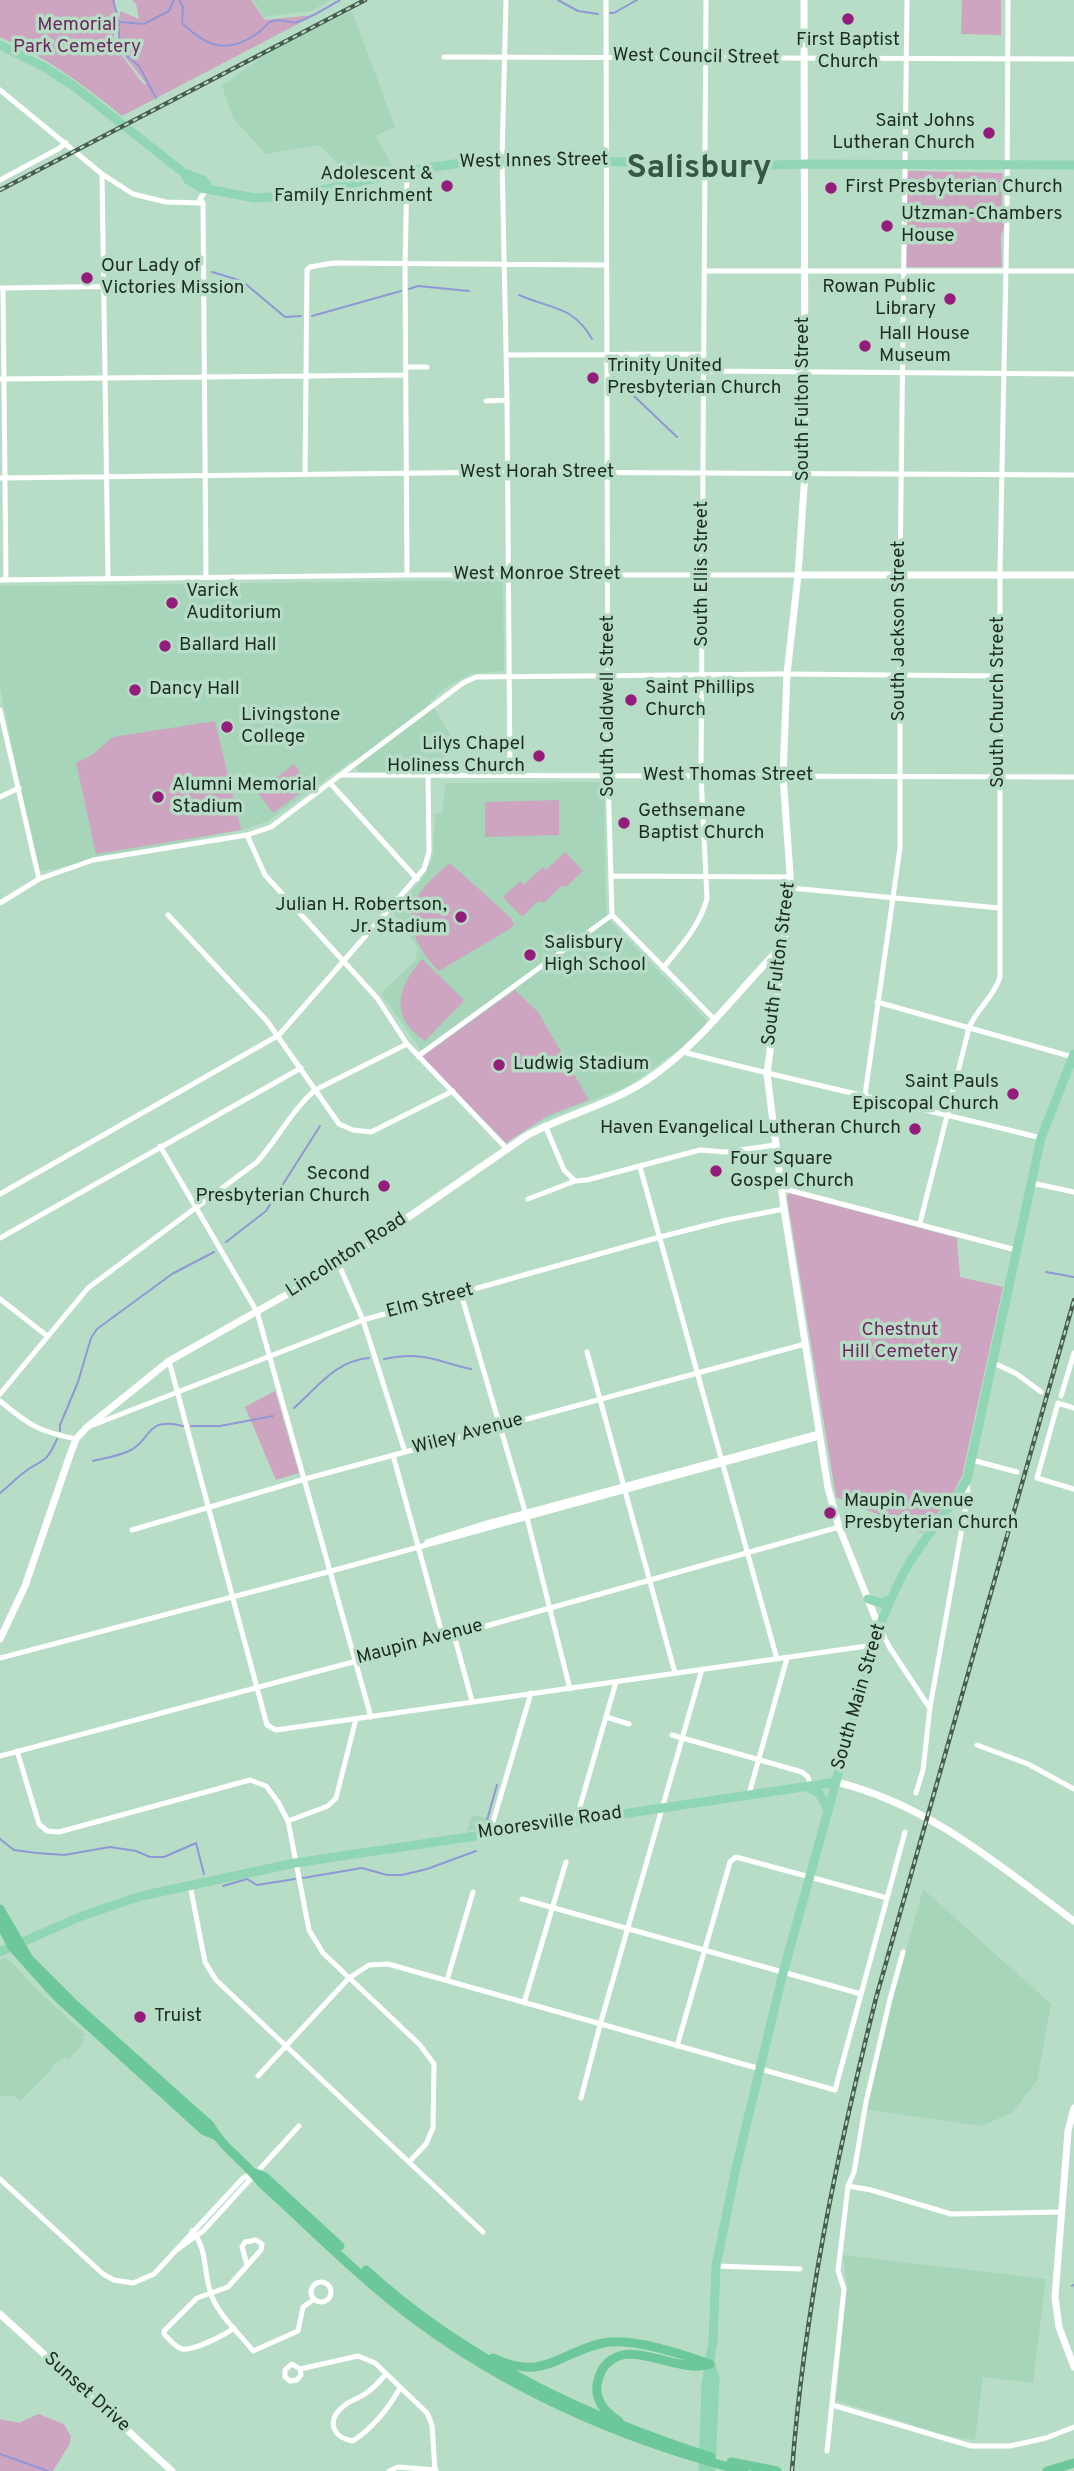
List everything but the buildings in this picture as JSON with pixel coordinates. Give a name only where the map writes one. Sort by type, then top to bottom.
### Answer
[{"type":"highway","points":[[0,1909],[16,1945]]},
{"type":"highway","points":[[0,1923],[57,1997],[203,2130],[215,2135],[261,2183],[381,2292],[445,2341],[524,2389],[589,2421],[744,2471]]},
{"type":"highway","points":[[254,2173],[265,2177],[364,2269],[441,2330],[506,2371],[584,2410],[667,2446],[777,2471]]},
{"type":"highway","points":[[364,2269],[488,2356],[515,2367],[540,2367],[603,2343],[617,2342],[632,2343],[710,2364]]},
{"type":"highway","points":[[710,2364],[698,2368],[632,2353],[609,2361],[598,2379],[596,2392],[606,2412],[616,2420],[667,2446],[684,2459],[721,2471]]},
{"type":"highway","points":[[1047,2471],[1074,2463]]},
{"type":"main road","name":"West Innes Street","points":[[0,45],[44,67],[75,87],[184,173],[203,180],[209,188],[241,197],[300,195],[407,171],[459,162],[502,159],[705,167],[806,163],[1074,165]]},
{"type":"main road","name":"South Main Street","points":[[703,2471],[715,2378],[710,2364],[716,2266],[758,2069],[808,1877],[879,1627],[911,1560],[967,1480],[1041,1138],[1073,1056]]},
{"type":"main road","points":[[868,1599],[880,1603],[891,1599]]},
{"type":"main road","name":"Mooresville Road","points":[[0,1952],[96,1911],[141,1896],[295,1863],[836,1782]]},
{"type":"main road","points":[[808,1785],[819,1793],[828,1810]]},
{"type":"main road","name":"South Main Street","points":[[708,2437],[711,2471]]},
{"type":"street","points":[[506,0],[502,159],[507,355],[510,775]]},
{"type":"street","name":"South Caldwell Street","points":[[606,0],[608,777],[612,915]]},
{"type":"street","name":"South Ellis Street","points":[[663,968],[694,929],[707,900],[701,776],[706,0]]},
{"type":"street","name":"South Fulton Street","points":[[804,0],[804,473],[798,575],[787,674],[783,776],[791,888],[767,1074],[783,1209],[828,1488],[839,1528],[879,1627]]},
{"type":"street","name":"South Jackson Street","points":[[865,1095],[900,848],[900,575],[907,0]]},
{"type":"street","name":"South Church Street","points":[[920,1223],[969,1027],[975,1013],[996,990],[1000,977],[999,676],[1008,0]]},
{"type":"street","name":"West Council Street","points":[[444,57],[1074,58]]},
{"type":"street","points":[[0,90],[102,174],[133,194],[150,200],[203,203]]},
{"type":"street","points":[[0,180],[66,143]]},
{"type":"street","points":[[407,171],[407,575]]},
{"type":"street","points":[[102,174],[107,577]]},
{"type":"street","points":[[206,577],[205,285],[203,203],[200,199],[209,188]]},
{"type":"street","points":[[305,475],[307,270],[310,267],[333,263],[606,265]]},
{"type":"street","points":[[704,271],[1074,271]]},
{"type":"street","points":[[3,580],[1,288],[205,285]]},
{"type":"street","points":[[507,355],[704,354]]},
{"type":"street","points":[[2,379],[307,376],[406,371],[427,367]]},
{"type":"street","points":[[704,371],[1074,374]]},
{"type":"street","points":[[486,401],[507,400]]},
{"type":"street","name":"West Horah Street","points":[[2,478],[506,472],[1074,475]]},
{"type":"street","name":"West Monroe Street","points":[[3,580],[508,574],[1074,575]]},
{"type":"street","points":[[0,903],[39,879],[93,860],[247,835],[271,827],[463,683],[476,677],[787,674],[999,676]]},
{"type":"street","points":[[0,710],[39,879]]},
{"type":"street","points":[[0,750],[9,751]]},
{"type":"street","name":"West Thomas Street","points":[[340,775],[1074,777]]},
{"type":"street","points":[[0,1194],[279,1035],[417,879],[429,858],[428,776]]},
{"type":"street","points":[[330,783],[417,879]]},
{"type":"street","points":[[0,797],[19,788]]},
{"type":"street","points":[[247,835],[265,875],[377,998],[407,1044],[506,1148]]},
{"type":"street","points":[[611,876],[791,877]]},
{"type":"street","points":[[791,888],[999,908]]},
{"type":"street","points":[[168,915],[279,1035],[339,1124],[353,1130],[371,1132],[453,1091]]},
{"type":"street","points":[[418,1056],[612,915],[716,1020]]},
{"type":"street","name":"Lincolnton Road","points":[[0,1639],[25,1586],[76,1439],[86,1428],[169,1361],[339,1265],[506,1148],[545,1125],[595,1107],[646,1081],[683,1052],[716,1020],[784,944]]},
{"type":"street","points":[[877,1002],[1073,1056]]},
{"type":"street","points":[[0,1394],[88,1288],[257,1162],[296,1107],[315,1090],[407,1044]]},
{"type":"street","points":[[683,1052],[1041,1138]]},
{"type":"street","points":[[0,1238],[301,1068]]},
{"type":"street","points":[[545,1125],[564,1170],[575,1181]]},
{"type":"street","points":[[528,1199],[575,1181],[700,1150],[726,1152],[775,1145]]},
{"type":"street","points":[[160,1146],[257,1312],[371,1717]]},
{"type":"street","points":[[640,1167],[777,1659]]},
{"type":"street","points":[[1032,1183],[1074,1192]]},
{"type":"street","points":[[781,1188],[1016,1250]]},
{"type":"street","name":"Elm Street","points":[[86,1428],[179,1394],[363,1320],[660,1237],[783,1209]]},
{"type":"street","points":[[339,1265],[363,1320],[405,1452]]},
{"type":"street","points":[[461,1294],[526,1515],[570,1689]]},
{"type":"street","points":[[0,1299],[47,1335]]},
{"type":"street","name":"Wiley Avenue","points":[[132,1530],[207,1506],[805,1344]]},
{"type":"street","points":[[587,1352],[675,1674]]},
{"type":"street","points":[[1061,1396],[1074,1353]]},
{"type":"street","points":[[169,1361],[267,1725],[276,1730],[874,1645]]},
{"type":"street","points":[[992,1362],[1017,1374],[1041,1392]]},
{"type":"street","points":[[0,1401],[28,1424],[48,1433],[76,1439]]},
{"type":"street","points":[[1074,1408],[1058,1403],[1037,1479],[1074,1489]]},
{"type":"street","points":[[0,1658],[330,1571],[819,1435]]},
{"type":"street","points":[[393,1455],[443,1637]]},
{"type":"street","points":[[972,1460],[1017,1472]]},
{"type":"street","points":[[916,1793],[923,1768],[930,1707],[968,1494],[967,1480]]},
{"type":"street","name":"Maupin Avenue","points":[[0,1756],[454,1635],[839,1528]]},
{"type":"street","points":[[879,1627],[930,1707]]},
{"type":"street","points":[[454,1635],[472,1701]]},
{"type":"street","points":[[749,1794],[787,1658]]},
{"type":"street","points":[[581,2098],[702,1670]]},
{"type":"street","points":[[576,1820],[616,1682]]},
{"type":"street","points":[[490,1832],[531,1693]]},
{"type":"street","points":[[606,1717],[629,1724]]},
{"type":"street","points":[[288,1821],[328,1806],[336,1798],[356,1719]]},
{"type":"street","points":[[672,1735],[802,1772],[808,1777],[808,1785]]},
{"type":"street","points":[[977,1745],[1028,1764],[1071,1787],[1074,1777]]},
{"type":"street","points":[[17,1751],[39,1824],[47,1831],[59,1832],[250,1780],[265,1786],[288,1821],[309,1930],[314,1942],[420,2045],[434,2064],[433,2128],[426,2144],[409,2162]]},
{"type":"street","name":"Mooresville Road","points":[[836,1782],[860,1788],[920,1813],[973,1847],[1074,1921]]},
{"type":"street","points":[[258,2076],[349,1978],[360,1969],[377,1964],[447,1980],[835,2090],[905,1832]]},
{"type":"street","points":[[677,2046],[730,1862],[736,1857],[887,1898]]},
{"type":"street","points":[[524,2003],[566,1862]]},
{"type":"street","points":[[190,1885],[201,1949],[209,1972],[483,2232]]},
{"type":"street","points":[[447,1980],[473,1892]]},
{"type":"street","points":[[522,1899],[861,1994]]},
{"type":"street","points":[[827,2451],[844,2289],[838,2271],[848,2186],[854,2172],[866,2102],[903,1952]]},
{"type":"street","points":[[1074,2108],[1068,2132],[1055,2297],[1059,2328],[1074,2367]]},
{"type":"street","points":[[0,2179],[98,2269],[114,2280],[133,2283],[147,2279],[194,2234],[243,2178],[254,2173],[299,2126]]},
{"type":"street","points":[[848,2186],[871,2190],[951,2214],[1061,2212]]},
{"type":"street","points":[[194,2234],[203,2251],[210,2293],[220,2311],[253,2351],[298,2331],[303,2307],[313,2300]]},
{"type":"street","points":[[234,2328],[218,2338],[188,2349],[178,2347],[164,2334],[197,2298],[228,2287],[261,2250],[262,2245],[256,2241],[245,2242],[242,2247],[247,2265]]},
{"type":"street","points":[[716,2266],[800,2269]]},
{"type":"street","points":[[322,2281],[330,2285],[332,2293],[329,2301],[321,2303],[313,2300],[310,2292],[314,2284],[322,2281]]},
{"type":"street","name":"Sunset Drive","points":[[0,2314],[172,2471]]},
{"type":"street","points":[[300,2369],[358,2356],[375,2363],[427,2413],[432,2425],[435,2470],[398,2467],[389,2471]]},
{"type":"street","points":[[386,2374],[368,2393],[345,2405],[337,2413],[333,2422],[335,2432],[342,2439],[353,2441],[364,2434],[381,2418],[400,2388]]},
{"type":"street","points":[[832,2405],[971,2446],[1010,2446],[1045,2438],[1074,2427]]},
{"type":"shaded area","points":[[253,0],[331,0],[311,11],[264,17]]},
{"type":"shaded area","points":[[352,11],[395,127],[375,136],[393,166],[349,175],[319,145],[266,154],[233,118],[222,86],[270,51]]},
{"type":"shaded area","name":"Livingstone College","points":[[503,580],[504,671],[471,674],[448,686],[430,701],[461,753],[445,752],[444,771],[359,772],[351,761],[268,821],[246,829],[38,872],[0,688],[0,586]]},
{"type":"shaded area","name":"Salisbury High School","points":[[604,782],[606,912],[611,922],[708,1022],[684,1046],[630,1085],[547,1119],[507,1141],[438,1061],[420,1049],[381,993],[415,961],[418,948],[393,913],[422,879],[433,858],[435,814],[442,813],[446,783]]},
{"type":"shaded area","points":[[472,1815],[489,1818],[486,1828],[467,1831]]},
{"type":"shaded area","points":[[923,1889],[1051,2004],[1037,2081],[1012,2113],[981,2126],[862,2109]]},
{"type":"shaded area","points":[[5,1958],[85,2034],[81,2038],[85,2039],[84,2042],[69,2059],[64,2058],[51,2067],[20,2101],[14,2096],[0,2096],[0,1960]]},
{"type":"shaded area","points":[[843,2255],[1046,2279],[1033,2383],[983,2377],[975,2440],[943,2435],[836,2400],[847,2286]]},
{"type":"green space","name":"Memorial Park Cemetery","points":[[0,0],[115,0],[114,45],[144,85],[146,83],[117,47],[120,11],[139,19],[136,4],[132,0],[251,0],[265,20],[315,15],[122,116],[64,72],[0,37]]},
{"type":"green space","points":[[962,0],[1001,0],[1001,35],[961,34]]},
{"type":"green space","points":[[908,171],[1002,173],[1005,184],[1002,187],[1002,224],[1005,223],[1001,236],[1002,267],[906,267]]},
{"type":"green space","name":"Alumni Memorial Stadium","points":[[215,721],[241,830],[96,854],[76,763],[92,755],[113,737]]},
{"type":"green space","points":[[294,764],[310,786],[273,813],[257,792]]},
{"type":"green space","points":[[559,800],[559,835],[485,837],[485,802]]},
{"type":"green space","points":[[565,852],[583,871],[566,887],[561,886],[544,903],[538,901],[522,917],[503,897],[520,881],[524,885],[543,867],[546,870]]},
{"type":"green space","name":"Julian H. Robertson, Jr. Stadium","points":[[450,863],[511,918],[514,925],[439,971],[417,942],[411,915],[419,894]]},
{"type":"green space","points":[[422,959],[463,1002],[425,1041],[406,1022],[401,1002],[402,991]]},
{"type":"green space","name":"Ludwig Stadium","points":[[515,990],[538,1012],[589,1100],[547,1116],[506,1143],[422,1057]]},
{"type":"green space","name":"Chestnut Hill Cemetery","points":[[789,1193],[957,1238],[960,1277],[1003,1287],[962,1476],[952,1495],[922,1533],[836,1497],[787,1197]]},
{"type":"green space","points":[[275,1391],[299,1473],[276,1480],[245,1407]]},
{"type":"green space","points":[[38,2414],[64,2424],[71,2437],[53,2471],[0,2471],[0,2419],[19,2423]]},
{"type":"waterway","points":[[113,0],[119,22],[119,45],[139,66],[156,98]]},
{"type":"waterway","points":[[120,22],[144,24],[169,11],[174,0]]},
{"type":"waterway","points":[[179,0],[183,7],[182,23],[209,43],[227,46],[247,40],[270,22],[297,22],[340,0]]},
{"type":"waterway","points":[[558,0],[578,11],[598,14]]},
{"type":"waterway","points":[[610,13],[637,0]]},
{"type":"waterway","points":[[212,272],[242,281],[285,317],[301,316]]},
{"type":"waterway","points":[[409,289],[418,286],[469,291]]},
{"type":"waterway","points":[[312,316],[401,291]]},
{"type":"waterway","points":[[519,295],[569,314],[585,328],[592,339]]},
{"type":"waterway","points":[[614,377],[677,437]]},
{"type":"waterway","points":[[226,1242],[266,1211],[320,1126]]},
{"type":"waterway","points":[[60,1431],[91,1338],[97,1329],[172,1274],[214,1252]]},
{"type":"waterway","points":[[1046,1272],[1074,1277]]},
{"type":"waterway","points":[[384,1359],[420,1357],[471,1369]]},
{"type":"waterway","points":[[294,1408],[337,1370],[346,1364],[369,1358]]},
{"type":"waterway","points":[[191,1426],[220,1426],[273,1416]]},
{"type":"waterway","points":[[93,1461],[131,1450],[151,1430],[162,1424],[183,1426]]},
{"type":"waterway","points":[[0,1493],[28,1469],[46,1458],[57,1439]]},
{"type":"waterway","points":[[485,1827],[497,1785]]},
{"type":"waterway","points":[[0,1839],[14,1850],[37,1853],[64,1855],[110,1847],[136,1851],[150,1857],[164,1857],[196,1843],[204,1874]]},
{"type":"waterway","points":[[303,1878],[362,1868],[387,1875],[402,1875],[476,1851]]},
{"type":"waterway","points":[[223,1886],[247,1879],[257,1885],[295,1879]]},
{"type":"waterway","points":[[0,2454],[48,2471]]},
{"type":"railway","points":[[0,190],[365,0]]},
{"type":"railway","points":[[792,2471],[797,2411],[824,2233],[876,1998],[1074,1300]]},
{"type":"place","name":"First Baptist Church","points":[[848,19]]},
{"type":"place","name":"Saint Johns Lutheran Church","points":[[989,133]]},
{"type":"place","name":"Adolescent & Family Enrichment","points":[[447,186]]},
{"type":"place","name":"First Presbyterian Church","points":[[831,188]]},
{"type":"place","name":"Utzman-Chambers House","points":[[887,226]]},
{"type":"place","name":"Our Lady of Victories Mission","points":[[87,278]]},
{"type":"place","name":"Rowan Public Library","points":[[950,299]]},
{"type":"place","name":"Hall House Museum","points":[[865,346]]},
{"type":"place","name":"Trinity United Presbyterian Church","points":[[593,378]]},
{"type":"place","name":"Varick Auditorium","points":[[172,603]]},
{"type":"place","name":"Ballard Hall","points":[[165,646]]},
{"type":"place","name":"Dancy Hall","points":[[135,690]]},
{"type":"place","name":"Saint Phillips Church","points":[[631,700]]},
{"type":"place","name":"Livingstone College","points":[[227,727]]},
{"type":"place","name":"Lilys Chapel Holiness Church","points":[[539,756]]},
{"type":"place","name":"Alumni Memorial Stadium","points":[[158,797]]},
{"type":"place","name":"Gethsemane Baptist Church","points":[[624,823]]},
{"type":"place","name":"Julian H. Robertson, Jr. Stadium","points":[[461,917]]},
{"type":"place","name":"Salisbury High School","points":[[530,955]]},
{"type":"place","name":"Ludwig Stadium","points":[[499,1065]]},
{"type":"place","name":"Saint Pauls Episcopal Church","points":[[1013,1094]]},
{"type":"place","name":"Haven Evangelical Lutheran Church","points":[[915,1129]]},
{"type":"place","name":"Four Square Gospel Church","points":[[716,1171]]},
{"type":"place","name":"Second Presbyterian Church","points":[[384,1186]]},
{"type":"place","name":"Maupin Avenue Presbyterian Church","points":[[830,1513]]},
{"type":"place","name":"Truist","points":[[140,2017]]},
{"type":"district","name":"Salisbury","points":[[699,170]]}]
